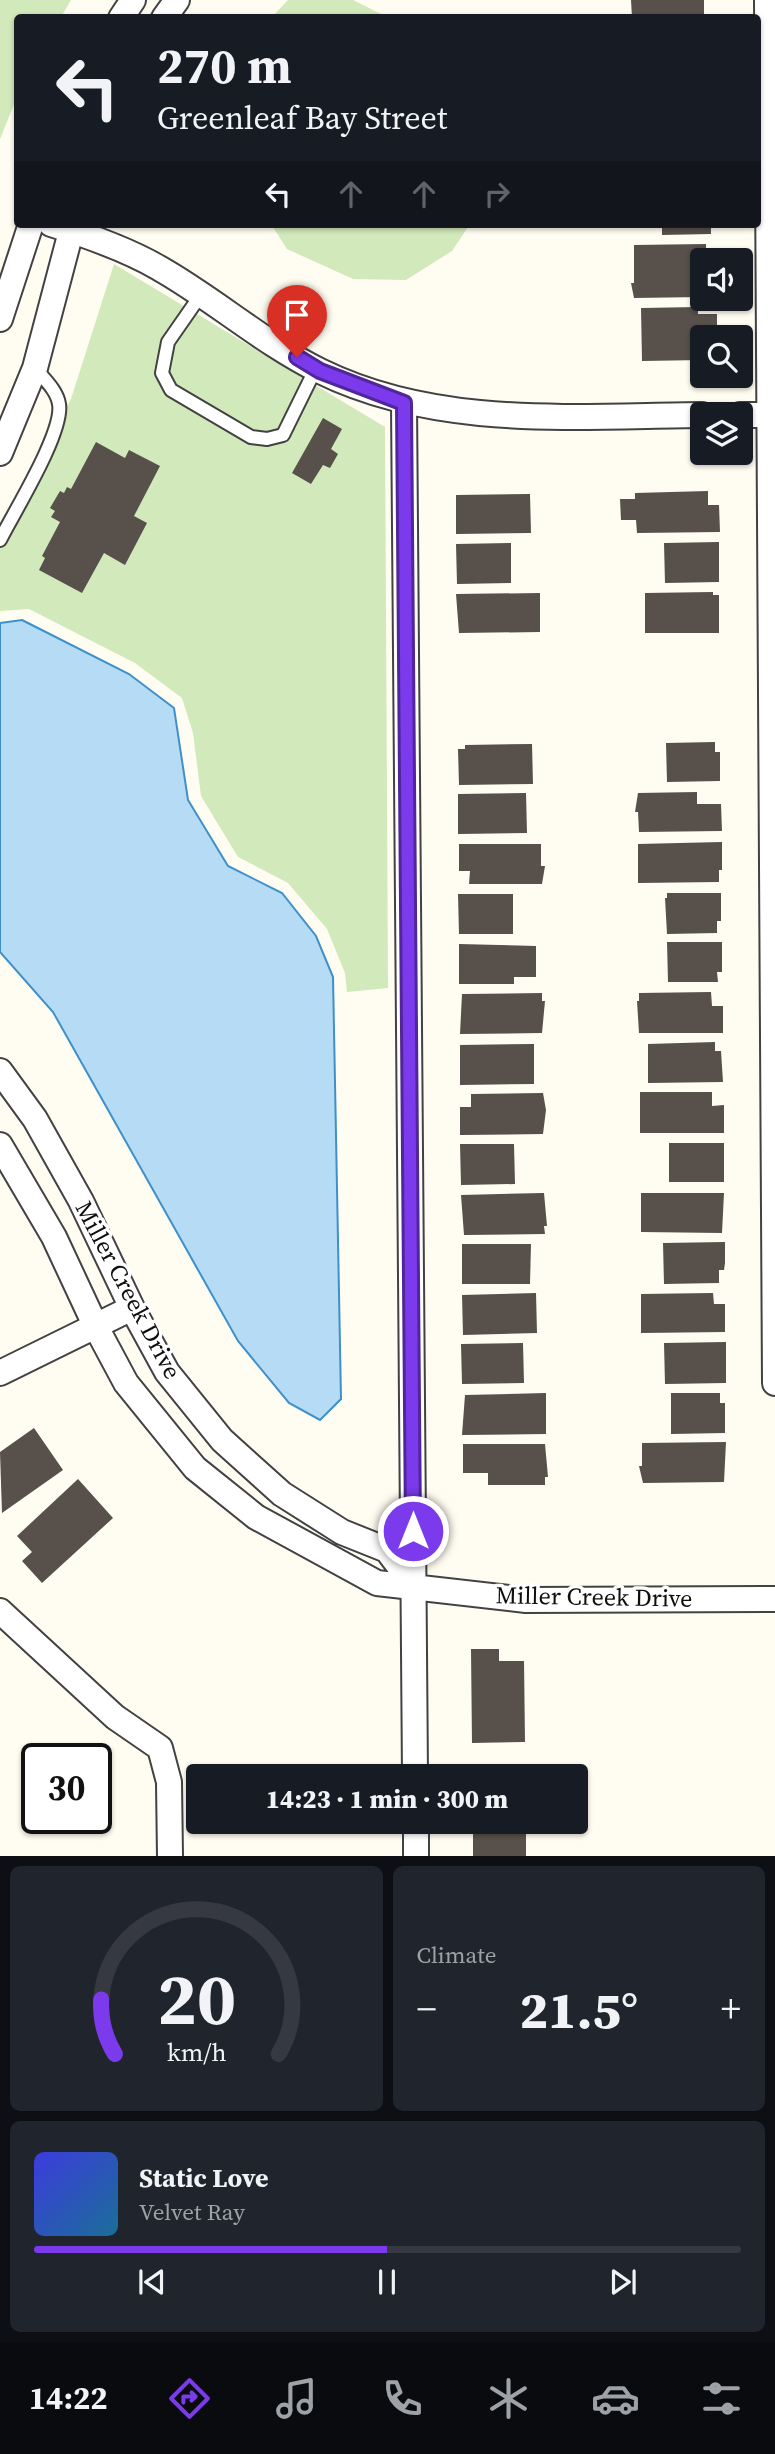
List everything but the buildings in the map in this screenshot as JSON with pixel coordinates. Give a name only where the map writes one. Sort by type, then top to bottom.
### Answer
[{"type":"street","points":[[767,0],[772,415],[775,1383]]},
{"type":"street","points":[[0,319],[30,228]]},
{"type":"street","points":[[0,453],[35,368],[65,228]]},
{"type":"street","points":[[70,228],[158,267],[316,368],[404,403],[529,417],[690,415]]},
{"type":"street","points":[[404,403],[415,1764]]},
{"type":"street","points":[[753,415],[772,415]]},
{"type":"street","name":"Miller Creek Drive","points":[[0,1070],[36,1119],[82,1201],[132,1308],[167,1372],[222,1440],[282,1494],[342,1532],[387,1550],[414,1586]]},
{"type":"street","name":"Miller Creek Drive","points":[[0,1145],[54,1237],[96,1327],[126,1382],[195,1468],[256,1517],[377,1583],[526,1600],[775,1599]]},
{"type":"street","points":[[0,1373],[132,1308]]},
{"type":"street","points":[[0,1611],[115,1717],[160,1748],[169,1782],[170,1856]]},
{"type":"street","points":[[416,1834],[416,1856]]},
{"type":"lane","points":[[200,296],[168,342],[162,373],[171,390],[251,437],[267,439],[283,435],[316,368]]},
{"type":"lane","points":[[0,540],[58,428],[59,404],[54,391],[35,368]]},
{"type":"green space","points":[[0,0],[71,0],[63,14],[14,14],[14,104],[0,139]]},
{"type":"green space","points":[[288,0],[353,0],[381,14],[275,14]]},
{"type":"green space","points":[[274,228],[467,228],[452,251],[406,280],[353,279],[287,249]]},
{"type":"green space","points":[[114,264],[385,427],[388,988],[347,992],[345,973],[327,929],[288,883],[238,857],[201,796],[193,733],[182,698],[135,663],[29,609],[0,611],[0,525],[71,399]]},
{"type":"water","points":[[22,620],[129,674],[174,708],[188,800],[228,866],[282,893],[316,936],[333,977],[341,1399],[320,1420],[289,1403],[238,1341],[53,1012],[0,952],[0,623]]},
{"type":"route","points":[[297,357],[320,371],[404,403],[413,1531]]}]
